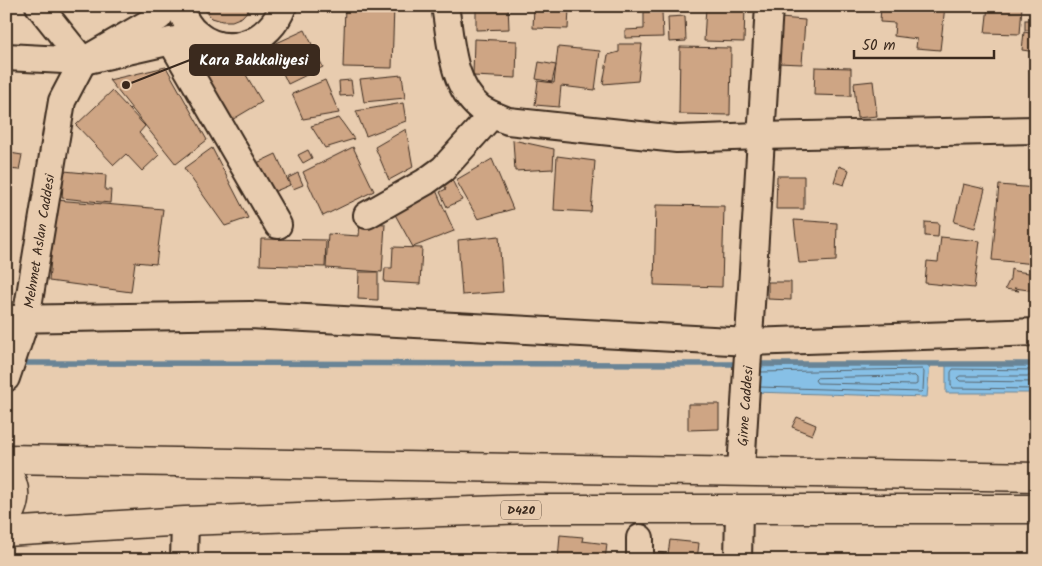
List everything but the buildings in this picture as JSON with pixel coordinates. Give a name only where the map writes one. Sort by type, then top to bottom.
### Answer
[{"type":"main road","points":[[6,459],[1036,476]]},
{"type":"main road","points":[[6,472],[14,487],[15,499],[12,510],[6,519]]},
{"type":"main road","name":"D420","points":[[6,532],[186,521],[531,509],[1036,509]]},
{"type":"street","points":[[39,6],[83,61]]},
{"type":"street","points":[[83,61],[159,16],[165,6]]},
{"type":"street","points":[[179,6],[186,22],[198,35],[213,43],[230,46],[247,44],[263,36],[275,23],[283,6]]},
{"type":"street","points":[[445,6],[457,72],[465,90],[472,100],[492,115],[508,121],[677,139],[1036,130]]},
{"type":"street","name":"Girne Caddesi","points":[[741,470],[769,6]]},
{"type":"street","points":[[6,57],[83,61],[198,35]]},
{"type":"street","points":[[171,41],[278,225]]},
{"type":"street","name":"Mehmet Aslan Caddesi","points":[[6,378],[16,319],[62,101],[83,61]]},
{"type":"street","points":[[367,215],[425,182],[443,169],[492,115]]},
{"type":"street","points":[[16,319],[250,315],[749,342],[1036,332]]},
{"type":"street","points":[[738,560],[739,510]]},
{"type":"street","points":[[184,560],[186,521]]},
{"type":"water","points":[[930,364],[927,397],[752,392],[752,367]]},
{"type":"water","points":[[946,364],[1036,365],[1036,393],[946,393]]},
{"type":"waterway","points":[[18,363],[741,364]]},
{"type":"waterway","points":[[753,364],[1036,364]]},
{"type":"place","name":"Kara Bakkaliyesi","points":[[126,85]]}]
